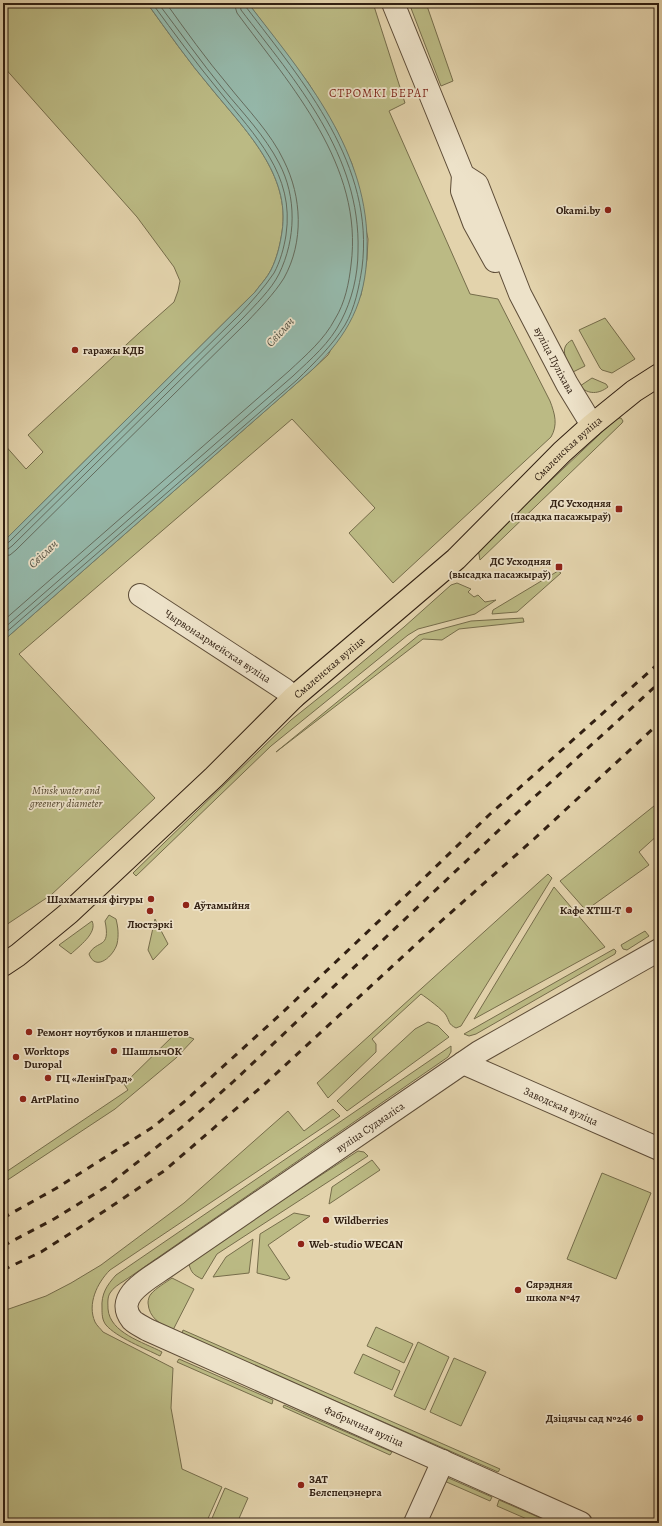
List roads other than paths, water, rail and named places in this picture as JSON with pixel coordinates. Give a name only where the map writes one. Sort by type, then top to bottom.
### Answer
[{"type":"main road","name":"Смаленская вуліца","points":[[3,965],[30,946],[85,899],[214,777],[294,697],[456,559],[562,452],[592,424],[634,391],[659,375]]},
{"type":"street","name":"вуліца Пуліхава","points":[[393,3],[416,64],[470,180],[462,191],[474,223],[492,257],[520,294],[567,384],[592,424]]},
{"type":"street","name":"Чырвонаармейская вуліца","points":[[140,596],[284,689],[294,697]]},
{"type":"street","name":"вуліца Судмаліса","points":[[148,1330],[132,1320],[126,1302],[131,1293],[142,1284],[479,1052],[659,950]]},
{"type":"street","name":"Заводская вуліца","points":[[463,1063],[659,1149]]},
{"type":"street","name":"Фабрычная вуліца","points":[[148,1330],[581,1523]]},
{"type":"street","points":[[415,1523],[443,1462]]},
{"type":"water","name":"Свіслач","points":[[147,3],[248,3],[270,31],[311,88],[330,118],[346,149],[358,181],[365,215],[367,251],[363,286],[359,302],[345,330],[336,343],[313,369],[3,641],[3,542],[255,292],[271,270],[279,247],[282,232],[283,211],[279,191],[263,154],[238,120],[194,67]]},
{"type":"railway","points":[[3,1218],[55,1189],[153,1127],[184,1102],[283,1012],[489,815],[659,663]]},
{"type":"railway","points":[[3,1246],[54,1219],[106,1187],[182,1127],[234,1081],[517,813],[659,683]]},
{"type":"railway","points":[[3,1270],[41,1252],[164,1171],[267,1082],[659,723]]},
{"type":"place","name":"Okami.by","points":[[608,210]]},
{"type":"place","name":"гаражы КДБ","points":[[75,350]]},
{"type":"place","name":"ДС Усходняя (пасадка пасажыраў)","points":[[619,509]]},
{"type":"place","name":"ДС Усходняя (высадка пасажыраў)","points":[[559,567]]},
{"type":"place","name":"Шахматныя фігуры","points":[[151,899]]},
{"type":"place","name":"Аўтамыйня","points":[[186,905]]},
{"type":"place","name":"Кафе ХТШ-Т","points":[[629,910]]},
{"type":"place","name":"Люстэркі","points":[[150,911]]},
{"type":"place","name":"Ремонт ноутбуков и планшетов","points":[[29,1032]]},
{"type":"place","name":"ШашлычОК","points":[[114,1051]]},
{"type":"place","name":"Worktops Duropal","points":[[16,1057]]},
{"type":"place","name":"ГЦ «ЛенінГрад»","points":[[48,1078]]},
{"type":"place","name":"ArtPlatino","points":[[23,1099]]},
{"type":"place","name":"Wildberries","points":[[326,1220]]},
{"type":"place","name":"Web-studio WECAN","points":[[301,1244]]},
{"type":"place","name":"Сярэдняя школа №47","points":[[518,1290]]},
{"type":"place","name":"Дзіцячы сад №246","points":[[640,1418]]},
{"type":"place","name":"ЗАТ Белспецэнерга","points":[[301,1485]]},
{"type":"district","name":"СТРОМКІ БЕРАГ","points":[[379,93]]},
{"type":"park label","name":"Minsk water and greenery diameter","points":[[66,796]]}]
